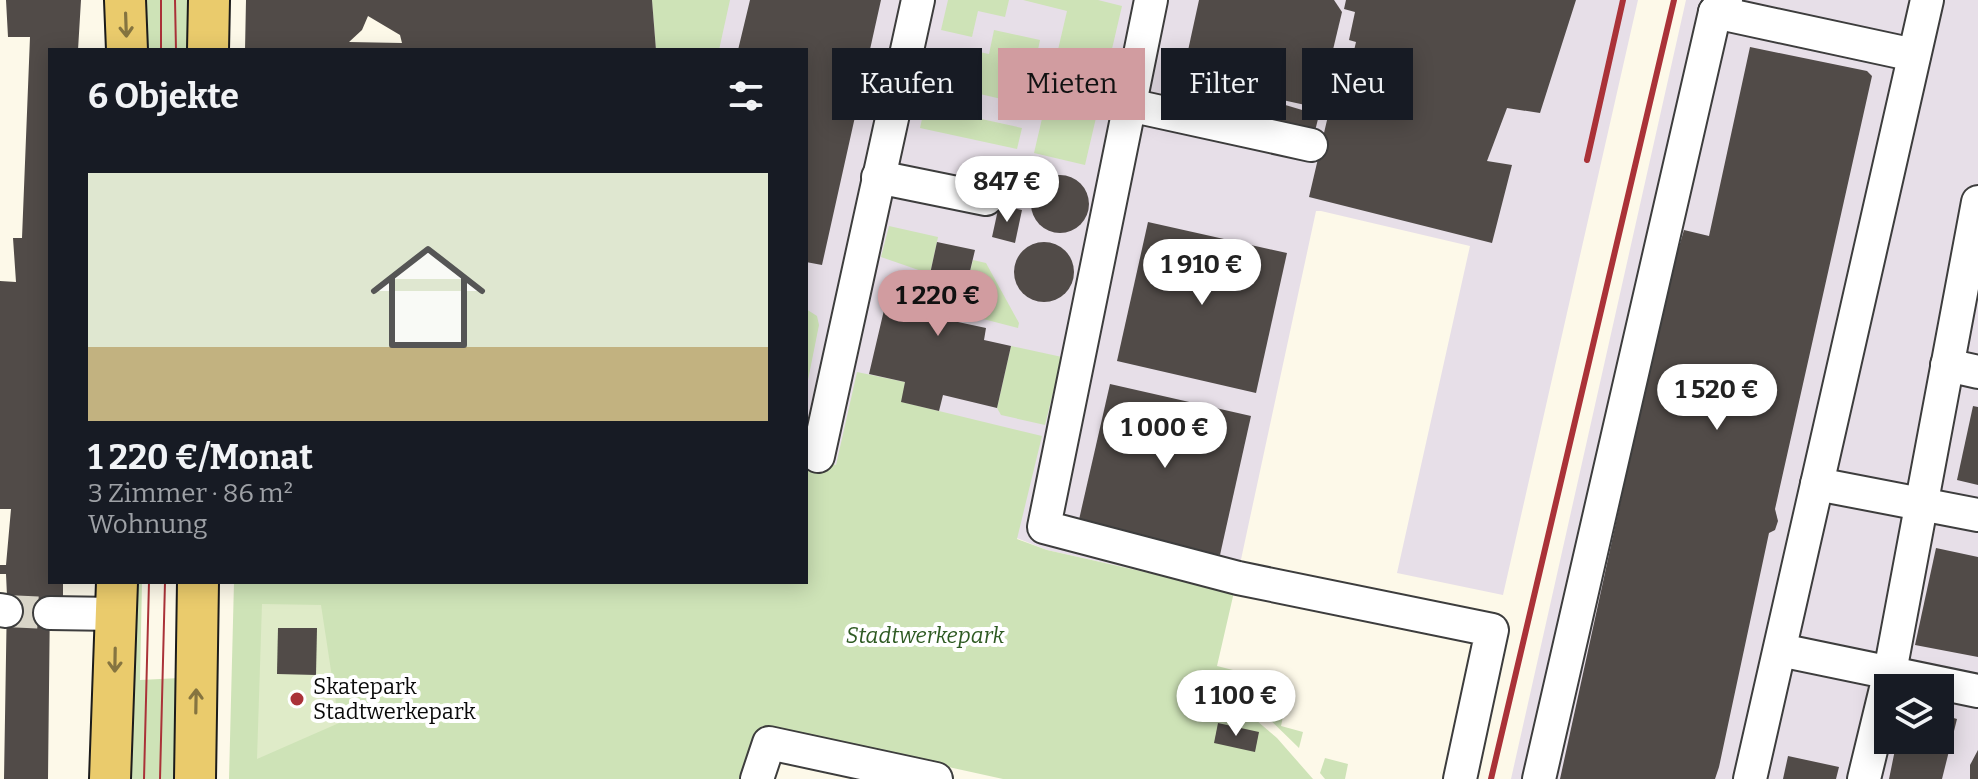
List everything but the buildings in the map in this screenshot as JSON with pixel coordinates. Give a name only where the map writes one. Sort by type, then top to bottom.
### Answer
[{"type":"main road","points":[[125,0],[127,48]]},
{"type":"main road","points":[[208,48],[209,0]]},
{"type":"main road","points":[[195,779],[198,584]]},
{"type":"main road","points":[[110,779],[116,598]]},
{"type":"lane","points":[[818,456],[918,0]]},
{"type":"lane","points":[[1141,48],[1151,0]]},
{"type":"lane","points":[[1750,779],[1927,0]]},
{"type":"lane","points":[[1539,779],[1721,6],[1798,15],[1914,55]]},
{"type":"lane","points":[[1145,109],[1311,145]]},
{"type":"lane","points":[[1126,120],[1044,527],[1238,578],[1492,630],[1460,779]]},
{"type":"lane","points":[[878,177],[986,199]]},
{"type":"lane","points":[[1864,779],[1890,672],[1921,504],[1963,368],[1978,202]]},
{"type":"lane","points":[[1817,484],[1978,515]]},
{"type":"lane","points":[[50,613],[116,598]]},
{"type":"lane","points":[[1780,650],[1978,691]]},
{"type":"lane","points":[[757,779],[769,743],[936,779]]},
{"type":"shaded area","points":[[652,0],[1638,0],[1503,595],[1397,573],[1470,246],[1321,211],[1316,211],[1234,592],[1047,550],[808,456],[808,48],[656,48]]},
{"type":"shaded area","points":[[1686,0],[1978,0],[1978,779],[1511,779]]},
{"type":"green space","points":[[139,0],[196,0],[195,48],[141,48]]},
{"type":"green space","points":[[652,0],[730,0],[719,48],[656,48]]},
{"type":"green space","points":[[948,0],[1009,0],[1005,17],[978,11],[972,37],[941,30]]},
{"type":"green space","points":[[1023,0],[1098,0],[1122,6],[1112,48],[1058,48],[1067,11]]},
{"type":"green space","points":[[994,30],[1040,40],[1038,48],[998,48],[998,98],[982,95],[982,53],[989,54]]},
{"type":"green space","points":[[982,119],[1022,128],[1017,149],[920,128],[922,120]]},
{"type":"green space","points":[[1042,120],[1095,120],[1085,165],[1034,153]]},
{"type":"green space","points":[[889,226],[938,237],[930,274],[881,257]]},
{"type":"green space","points":[[973,260],[986,263],[1019,323],[1018,328],[960,313]]},
{"type":"green space","points":[[808,310],[817,316],[819,325],[808,380]]},
{"type":"green space","points":[[1011,346],[1062,357],[1045,425],[1001,415],[997,408]]},
{"type":"green space","name":"Stadtwerkepark","points":[[857,372],[905,382],[902,402],[1042,436],[1017,539],[1047,550],[1234,592],[1217,666],[1241,672],[1237,690],[1216,674],[1214,684],[1277,738],[1313,779],[1003,779],[762,726],[741,779],[229,779],[234,584],[808,584],[808,456],[836,465]]},
{"type":"green space","points":[[132,584],[142,584],[140,680],[180,678],[178,779],[127,779]]},
{"type":"green space","name":"Skatepark Stadtwerkepark","points":[[262,604],[321,605],[339,723],[257,759]],"holes":[[[278,628],[317,628],[277,674]]]},
{"type":"green space","points":[[1262,701],[1285,707],[1281,726],[1303,732],[1299,748],[1259,709]]},
{"type":"green space","points":[[1325,758],[1348,764],[1345,779],[1325,779],[1320,773]]},
{"type":"tunnel","points":[[6,611],[50,613]]},
{"type":"tram line","points":[[161,0],[161,48]]},
{"type":"tram line","points":[[175,0],[176,48]]},
{"type":"tram line","points":[[144,779],[149,584]]},
{"type":"tram line","points":[[160,779],[165,584]]},
{"type":"railway","points":[[1587,160],[1623,0]]},
{"type":"railway","points":[[1491,779],[1674,0]]},
{"type":"place","name":"Skatepark Stadtwerkepark","points":[[297,699]]}]
